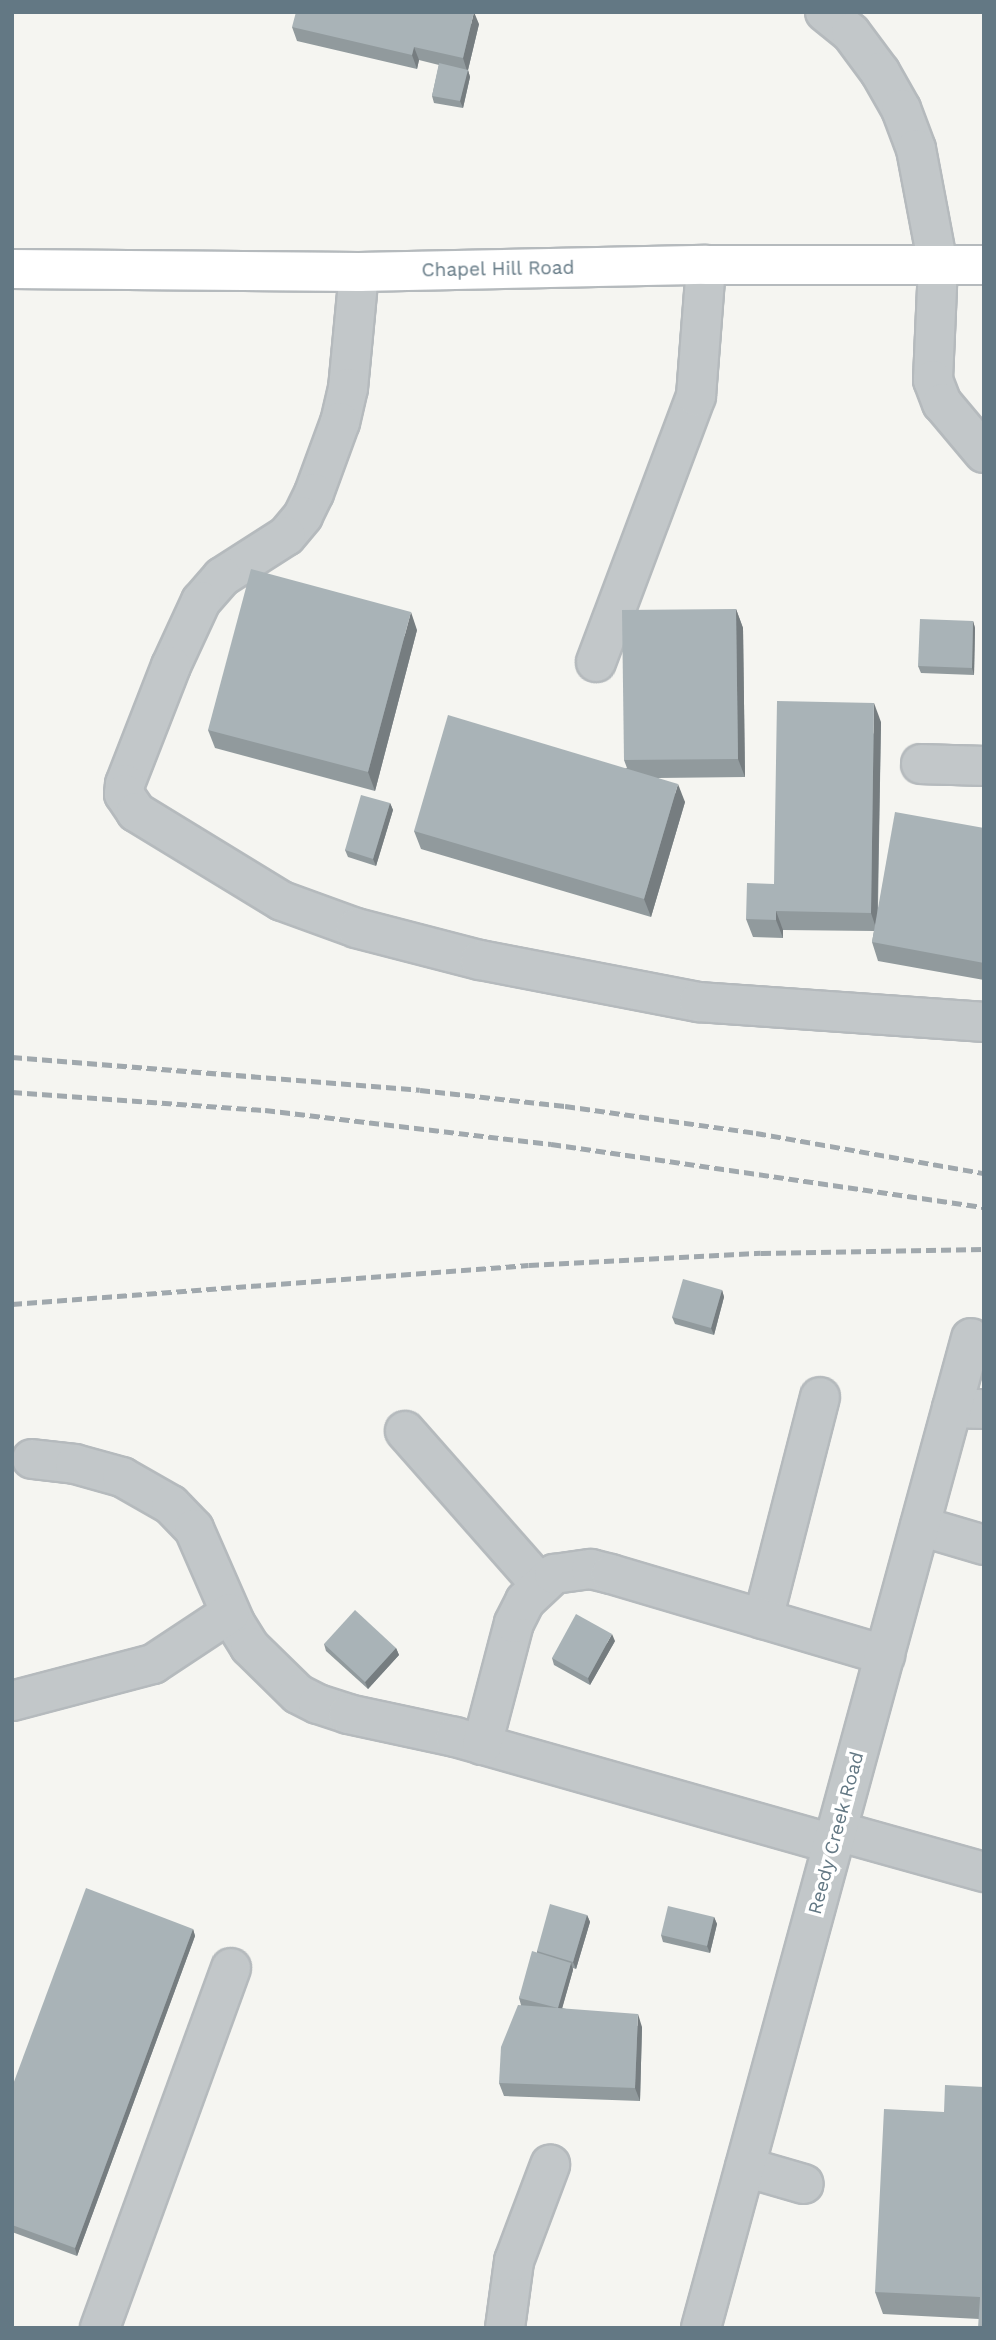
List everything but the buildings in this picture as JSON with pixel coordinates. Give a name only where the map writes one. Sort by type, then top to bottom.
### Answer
[{"type":"main road","name":"Chapel Hill Road","points":[[12,269],[359,272],[706,265],[984,265]]},
{"type":"street","points":[[825,12],[851,33],[880,72],[901,108],[916,149],[938,265],[933,380],[942,404],[984,453]]},
{"type":"street","points":[[596,662],[696,396],[706,265]]},
{"type":"street","points":[[359,272],[348,388],[333,445],[314,493],[303,516],[286,536],[222,577],[201,601],[170,666],[125,784],[124,794],[136,811],[282,901],[356,929],[455,954],[699,1002],[984,1022]]},
{"type":"street","points":[[921,764],[984,766]]},
{"type":"street","name":"Reedy Creek Road","points":[[701,2328],[920,1526],[968,1408],[971,1338]]},
{"type":"street","points":[[763,1619],[820,1397]]},
{"type":"street","points":[[405,1431],[540,1584]]},
{"type":"street","points":[[32,1460],[57,1461],[110,1473],[149,1490],[171,1505],[194,1529],[230,1613],[250,1647],[298,1694],[348,1714],[482,1745],[835,1837],[984,1872]]},
{"type":"street","points":[[920,1526],[984,1545]]},
{"type":"street","points":[[482,1745],[514,1623],[525,1601],[540,1584],[554,1574],[591,1569],[885,1655]]},
{"type":"street","points":[[12,1700],[153,1664],[230,1613]]},
{"type":"street","points":[[100,2328],[231,1968]]},
{"type":"street","points":[[505,2328],[514,2261],[550,2165]]},
{"type":"street","points":[[745,2167],[804,2184]]},
{"type":"railway","points":[[12,1057],[420,1090],[565,1106],[756,1133],[984,1173]]},
{"type":"railway","points":[[12,1092],[265,1110],[551,1144],[984,1207]]},
{"type":"railway","points":[[12,1304],[529,1265],[761,1253],[984,1249]]}]
